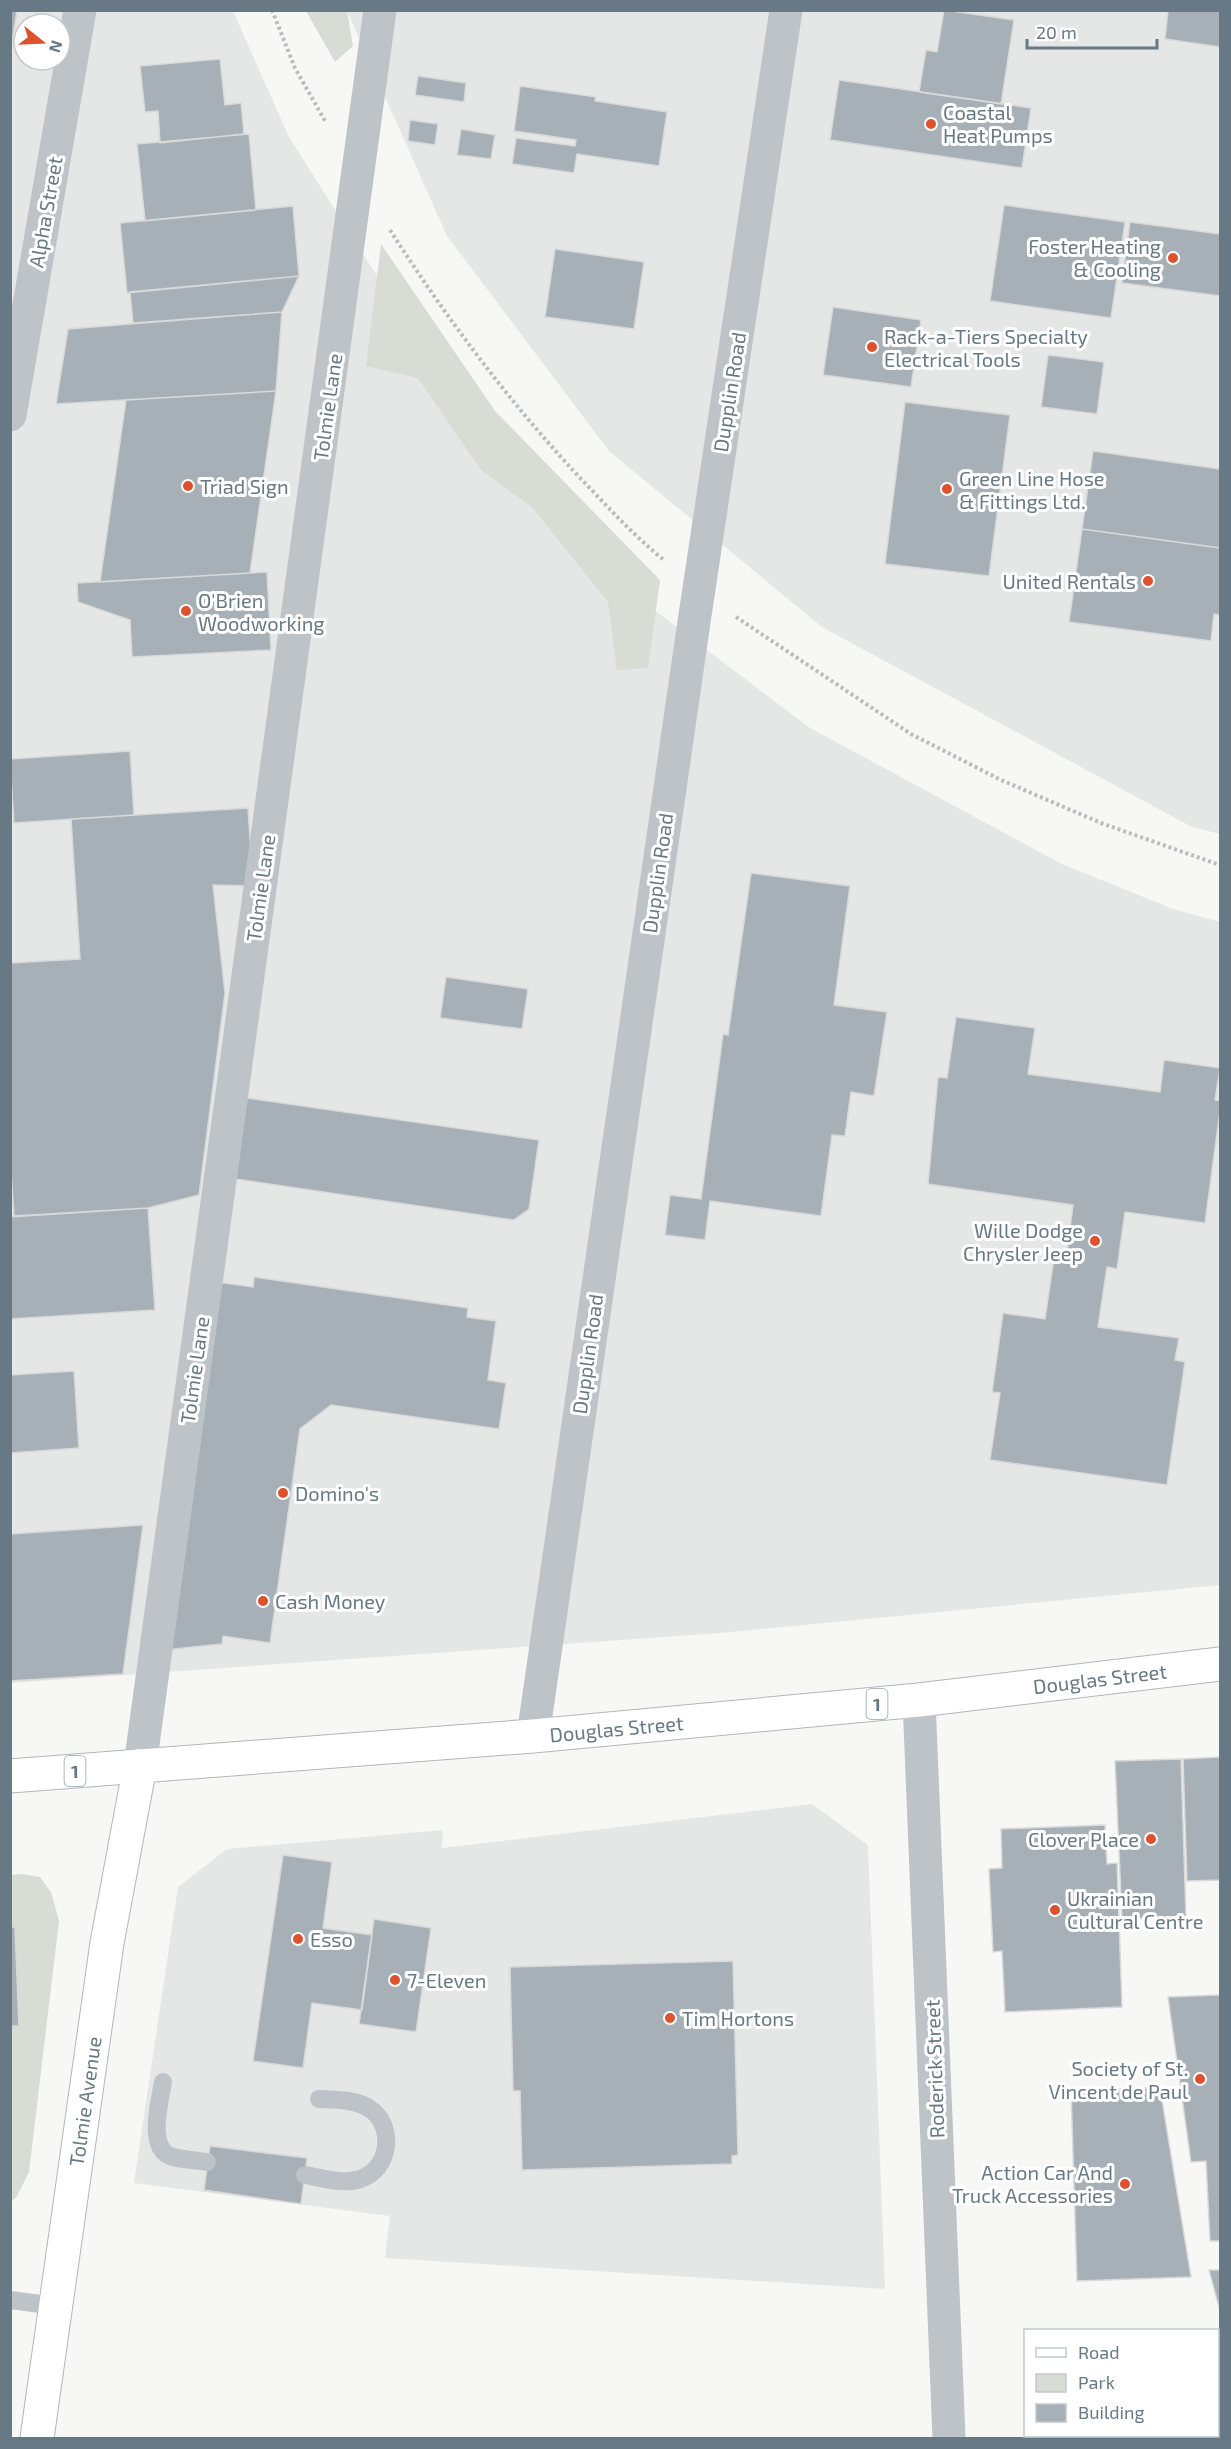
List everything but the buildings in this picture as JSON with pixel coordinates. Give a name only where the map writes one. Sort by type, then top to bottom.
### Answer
[{"type":"main road","name":"Douglas Street","points":[[10,1776],[533,1736],[919,1700],[1221,1664]]},
{"type":"main road","name":"Tolmie Avenue","points":[[37,2439],[107,1943],[140,1766]]},
{"type":"street","name":"Alpha Street","points":[[10,414],[18,321],[80,10]]},
{"type":"street","name":"Tolmie Lane","points":[[140,1766],[380,10]]},
{"type":"street","name":"Dupplin Road","points":[[533,1736],[692,634],[786,10]]},
{"type":"street","name":"Roderick Street","points":[[919,1700],[949,2439]]},
{"type":"lane","points":[[163,2082],[156,2136],[159,2145],[171,2156],[207,2162]]},
{"type":"lane","points":[[305,2175],[349,2182],[362,2179],[373,2172],[382,2161],[386,2149],[386,2135],[373,2111],[361,2104],[319,2099]]},
{"type":"lane","points":[[10,2300],[56,2306]]},
{"type":"shaded area","points":[[11,11],[233,11],[289,137],[455,399],[604,572],[810,728],[1062,864],[1173,909],[1220,922],[1220,1585],[720,1633],[11,1683]]},
{"type":"shaded area","points":[[347,11],[1220,11],[1220,834],[1192,827],[822,627],[609,451],[447,236]]},
{"type":"shaded area","points":[[812,1804],[868,1845],[885,2289],[385,2258],[390,2216],[134,2183],[178,1887],[227,1849],[443,1830],[442,1848]]},
{"type":"green space","points":[[306,11],[347,11],[353,46],[335,62]]},
{"type":"green space","points":[[381,244],[495,411],[660,580],[648,668],[617,670],[608,602],[532,507],[481,470],[418,378],[366,366]]},
{"type":"green space","points":[[11,1875],[40,1877],[51,1892],[59,1921],[29,2172],[17,2196],[11,2202],[10,2026],[19,2025],[15,1927],[11,1927]]},
{"type":"place","name":"Coastal Heat Pumps","points":[[931,124]]},
{"type":"place","name":"Foster Heating & Cooling","points":[[1173,258]]},
{"type":"place","name":"Rack-a-Tiers Specialty Electrical Tools","points":[[872,347]]},
{"type":"place","name":"Triad Sign","points":[[188,486]]},
{"type":"place","name":"Green Line Hose & Fittings Ltd.","points":[[947,489]]},
{"type":"place","name":"United Rentals","points":[[1148,581]]},
{"type":"place","name":"O'Brien Woodworking","points":[[186,611]]},
{"type":"place","name":"Wille Dodge Chrysler Jeep","points":[[1095,1241]]},
{"type":"place","name":"Domino's","points":[[283,1493]]},
{"type":"place","name":"Cash Money","points":[[263,1601]]},
{"type":"place","name":"Clover Place","points":[[1151,1839]]},
{"type":"place","name":"Ukrainian Cultural Centre","points":[[1055,1910]]},
{"type":"place","name":"Esso","points":[[298,1939]]},
{"type":"place","name":"7-Eleven","points":[[395,1980]]},
{"type":"place","name":"Tim Hortons","points":[[670,2018]]},
{"type":"place","name":"Society of St. Vincent de Paul","points":[[1200,2079]]},
{"type":"place","name":"Action Car And Truck Accessories","points":[[1125,2184]]}]
